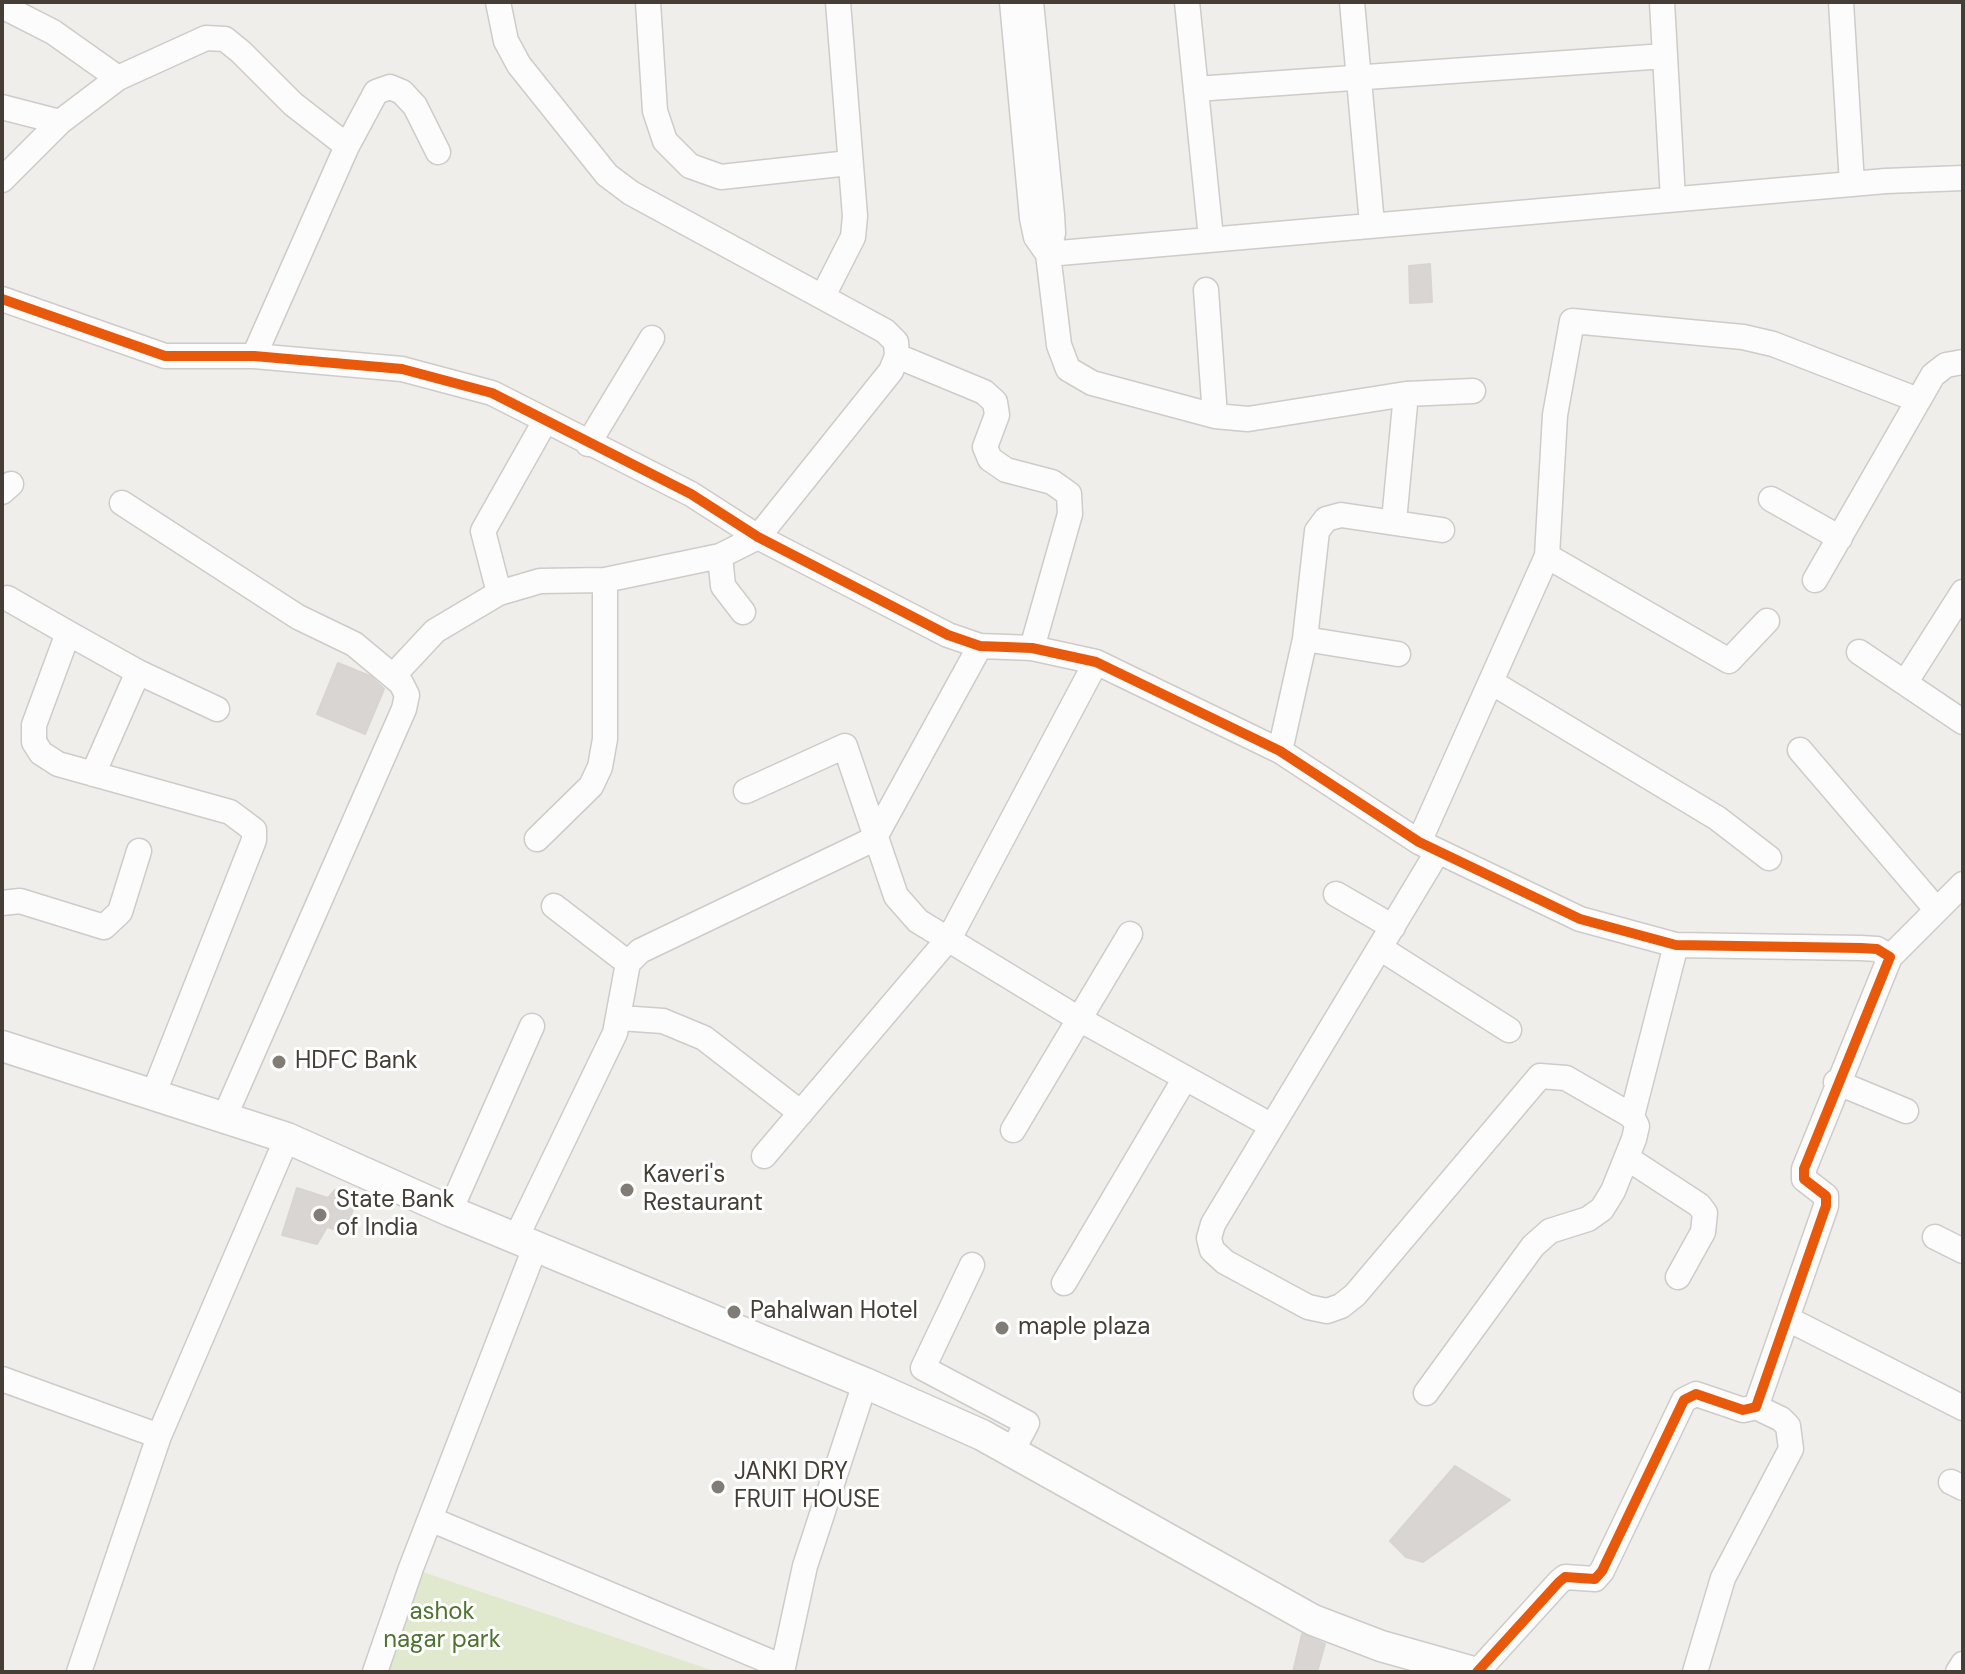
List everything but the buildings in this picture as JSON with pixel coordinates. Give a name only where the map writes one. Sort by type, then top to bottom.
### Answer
[{"type":"street","points":[[393,676],[435,631],[499,593],[540,581],[605,580],[720,556],[758,537],[891,371],[897,356],[896,342],[885,331],[824,294],[631,193],[607,175],[519,65],[506,41],[498,2]]},
{"type":"street","points":[[648,2],[655,111],[665,141],[690,166],[721,177],[849,163]]},
{"type":"street","points":[[824,294],[853,237],[855,216],[838,2]]},
{"type":"street","points":[[1012,2],[1032,218],[1036,237],[1048,254]]},
{"type":"street","points":[[1031,2],[1052,215],[1053,233],[1048,254],[1059,345],[1068,369],[1092,383],[1215,416],[1248,419],[1406,394],[1473,391]]},
{"type":"street","points":[[1187,2],[1211,238]]},
{"type":"street","points":[[1352,2],[1372,224]]},
{"type":"street","points":[[1662,2],[1673,199]]},
{"type":"street","points":[[1841,2],[1852,184]]},
{"type":"street","points":[[2,6],[53,32],[118,78]]},
{"type":"street","points":[[2,180],[60,122],[118,78],[206,38],[225,39],[293,104],[347,146]]},
{"type":"street","points":[[1196,89],[1665,56]]},
{"type":"street","points":[[254,356],[347,146],[376,92],[390,87],[402,92],[415,106],[438,152]]},
{"type":"street","points":[[2,107],[60,122]]},
{"type":"street","points":[[1048,254],[1852,184],[1963,178]]},
{"type":"street","points":[[1206,290],[1215,416]]},
{"type":"street","points":[[2,299],[165,356],[254,356],[402,369],[492,393],[544,423],[691,494],[758,537],[948,635],[980,646],[1032,648],[1096,662],[1280,751],[1428,846],[1580,919],[1676,945],[1869,949],[1890,957]]},
{"type":"street","points":[[1426,1393],[1533,1246],[1550,1231],[1588,1219],[1602,1209],[1627,1158],[1637,1126],[1632,1116],[1566,1078],[1540,1076],[1355,1295],[1341,1306],[1327,1311],[1308,1307],[1225,1262],[1212,1250],[1209,1238],[1213,1224],[1393,927],[1428,846],[1491,682],[1547,556],[1555,415],[1572,321],[1743,337],[1773,344],[1918,400]]},
{"type":"street","points":[[588,444],[652,338]]},
{"type":"street","points":[[897,356],[984,392],[995,402],[997,415],[985,447],[990,459],[1006,470],[1052,482],[1069,494],[1070,514],[1032,648]]},
{"type":"street","points":[[1815,580],[1933,375],[1946,365],[1963,362]]},
{"type":"street","points":[[1394,521],[1406,394]]},
{"type":"street","points":[[499,593],[483,531],[544,423]]},
{"type":"street","points":[[1771,499],[1840,538]]},
{"type":"street","points":[[122,503],[298,617],[354,644],[393,676],[407,695],[404,709],[224,1118]]},
{"type":"street","points":[[1280,751],[1305,639],[1317,531],[1326,519],[1341,515],[1442,530]]},
{"type":"street","points":[[720,556],[723,586],[743,612]]},
{"type":"street","points":[[1547,556],[1729,661],[1767,621]]},
{"type":"street","points":[[537,839],[591,786],[600,767],[605,739],[605,580]]},
{"type":"street","points":[[1905,683],[1963,592]]},
{"type":"street","points":[[7,598],[138,672],[217,709]]},
{"type":"street","points":[[68,633],[34,725],[34,742],[41,753],[58,764],[230,812],[254,830],[254,840],[153,1095]]},
{"type":"street","points":[[1305,639],[1398,654]]},
{"type":"street","points":[[375,1672],[526,1242],[620,1018],[622,977],[628,963],[640,951],[874,839],[980,646]]},
{"type":"street","points":[[1859,652],[1963,722]]},
{"type":"street","points":[[764,1156],[950,937],[1096,662]]},
{"type":"street","points":[[93,774],[138,672]]},
{"type":"street","points":[[1491,682],[1717,818],[1769,858]]},
{"type":"street","points":[[746,791],[845,746],[874,839],[896,896],[918,921],[950,937],[1079,1019],[1272,1126]]},
{"type":"street","points":[[1800,750],[1936,909]]},
{"type":"street","points":[[2,903],[20,901],[104,927],[120,912],[139,851]]},
{"type":"street","points":[[1756,1407],[1826,1206],[1826,1196],[1804,1179],[1804,1169],[1836,1082],[1890,957],[1963,884]]},
{"type":"street","points":[[1336,894],[1393,927]]},
{"type":"street","points":[[554,906],[628,963]]},
{"type":"street","points":[[1013,1130],[1130,934]]},
{"type":"street","points":[[1632,1116],[1676,945]]},
{"type":"street","points":[[1380,948],[1509,1030]]},
{"type":"street","points":[[620,1018],[663,1021],[704,1038],[801,1113]]},
{"type":"street","points":[[450,1211],[532,1026]]},
{"type":"street","points":[[2,1046],[287,1138],[450,1211],[865,1383],[1012,1451],[1313,1620],[1381,1646],[1475,1672],[1565,1577],[1595,1579],[1602,1571],[1684,1400],[1696,1394],[1743,1410],[1756,1407],[1788,1426],[1791,1449],[1723,1578],[1695,1672]]},
{"type":"street","points":[[1064,1283],[1185,1078]]},
{"type":"street","points":[[1836,1082],[1906,1111]]},
{"type":"street","points":[[79,1672],[159,1436],[287,1138]]},
{"type":"street","points":[[1627,1158],[1699,1205],[1705,1213],[1703,1232],[1678,1277]]},
{"type":"street","points":[[1935,1237],[1963,1251]]},
{"type":"street","points":[[972,1265],[923,1368],[1027,1423],[1012,1451]]},
{"type":"street","points":[[1788,1319],[1963,1408]]},
{"type":"street","points":[[2,1379],[159,1436]]},
{"type":"street","points":[[430,1519],[782,1670],[805,1566],[865,1383]]},
{"type":"street","points":[[1958,1672],[1963,1664]]},
{"type":"green space","name":"ashok nagar park","points":[[411,1568],[717,1672],[377,1672]]},
{"type":"cycle path","points":[[2,299],[165,356],[254,356],[402,369],[492,393],[691,494],[758,537],[948,635],[980,646],[1032,648],[1096,662],[1280,751],[1419,842],[1580,919],[1676,945],[1861,948],[1877,949],[1890,957],[1804,1169],[1804,1179],[1826,1196],[1826,1206],[1756,1407],[1743,1410],[1696,1394],[1684,1400],[1602,1571],[1595,1579],[1565,1577],[1477,1672]]},
{"type":"place","name":"HDFC Bank","points":[[279,1062]]},
{"type":"place","name":"Kaveri's Restaurant","points":[[627,1190]]},
{"type":"place","name":"State Bank of India","points":[[320,1215]]},
{"type":"place","name":"Pahalwan Hotel","points":[[734,1312]]},
{"type":"place","name":"maple plaza","points":[[1002,1328]]},
{"type":"place","name":"JANKI DRY FRUIT HOUSE","points":[[718,1487]]}]
